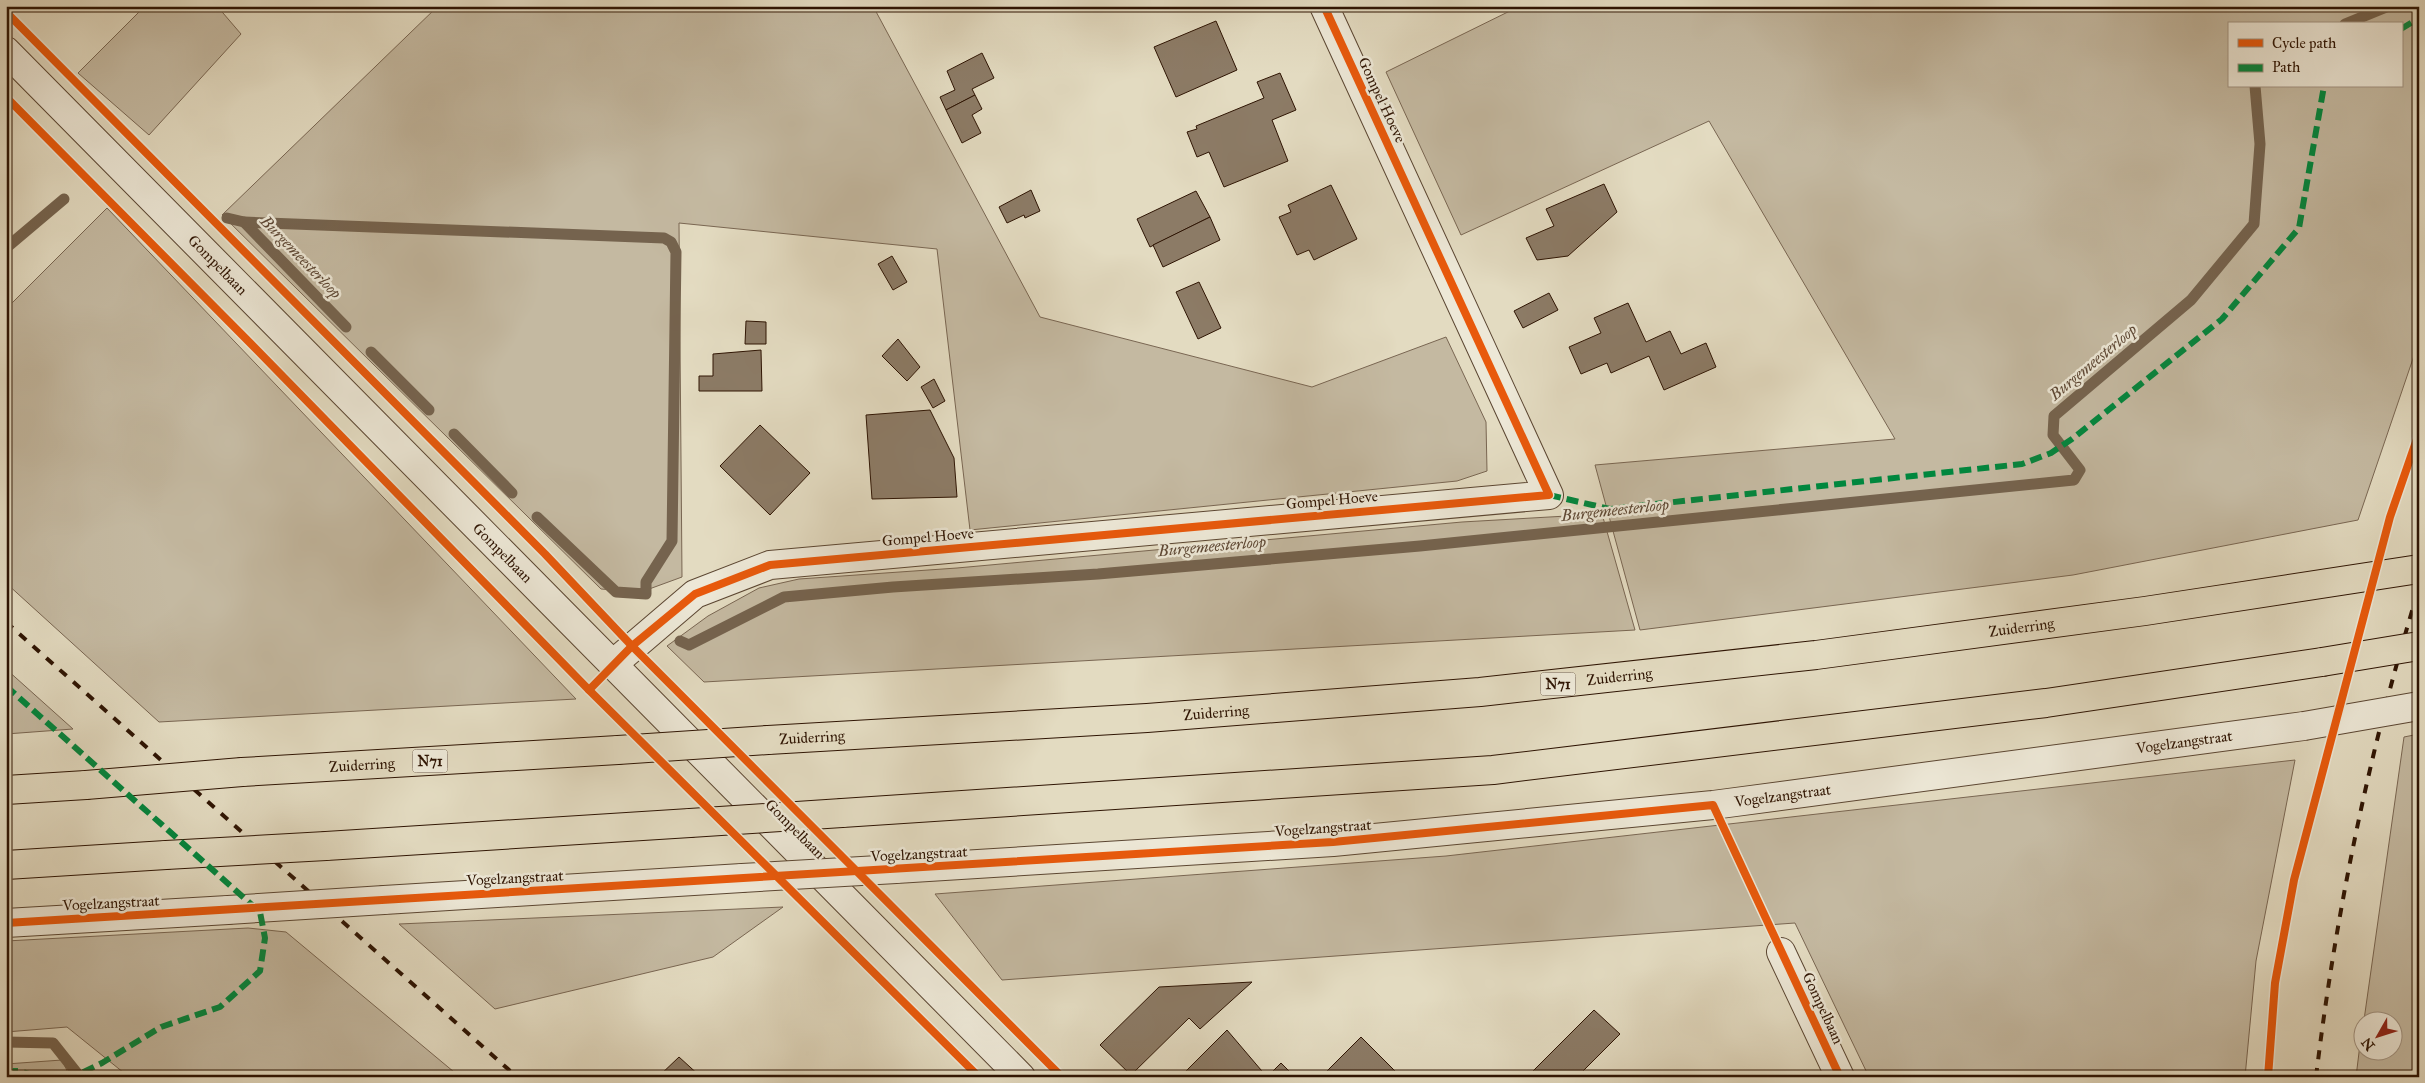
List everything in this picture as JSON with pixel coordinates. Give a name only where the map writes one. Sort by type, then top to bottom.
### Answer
[{"type":"highway","name":"Zuiderring","points":[[6,790],[242,772],[1147,718],[1480,692],[1816,655],[2145,612],[2419,569]]},
{"type":"highway","points":[[6,865],[690,823],[1493,770],[2046,703],[2419,646]]},
{"type":"street","name":"Gompel Hoeve","points":[[613,664],[695,594],[770,565],[1548,495],[1324,6]]},
{"type":"street","name":"Gompelbaan","points":[[6,51],[1021,1077]]},
{"type":"street","name":"Vogelzangstraat","points":[[6,923],[1333,842],[1703,806],[2304,726],[2419,706]]},
{"type":"street","name":"Gompelbaan","points":[[1781,952],[1840,1077]]},
{"type":"shaded area","points":[[145,6],[217,6],[241,34],[149,135],[78,73]]},
{"type":"shaded area","points":[[438,6],[873,6],[1040,317],[1312,387],[1446,337],[1486,422],[1487,471],[1457,481],[970,530],[937,249],[679,223],[682,577],[641,592],[601,589],[222,215]]},
{"type":"shaded area","points":[[1520,6],[2419,6],[2419,341],[2358,520],[2073,575],[1640,630],[1595,465],[1895,439],[1709,121],[1461,235],[1386,72]]},
{"type":"shaded area","points":[[107,208],[576,699],[159,722],[6,583],[6,309]]},
{"type":"shaded area","points":[[1602,514],[1635,630],[704,682],[667,646],[708,616],[759,588],[799,579],[957,568],[1462,522]]},
{"type":"shaded area","points":[[6,669],[73,729],[6,734]]},
{"type":"shaded area","points":[[2419,734],[2419,1077],[2356,1077],[2358,1060],[2402,1060],[2402,1010],[2365,1010],[2404,737]]},
{"type":"shaded area","points":[[2295,760],[2256,961],[2245,1077],[1869,1077],[1795,923],[1002,980],[935,894],[1446,856]]},
{"type":"shaded area","points":[[783,907],[713,957],[495,1009],[399,924]]},
{"type":"shaded area","points":[[248,928],[286,932],[460,1077],[129,1077],[67,1027],[6,1032],[6,941]]},
{"type":"shaded area","points":[[62,1060],[70,1077],[6,1077],[6,1064]]},
{"type":"building","points":[[1216,21],[1237,70],[1176,97],[1154,47]]},
{"type":"building","points":[[982,53],[994,78],[972,89],[975,95],[946,110],[940,97],[955,90],[947,71]]},
{"type":"building","points":[[1280,73],[1296,110],[1272,120],[1288,161],[1224,187],[1209,152],[1197,157],[1187,132],[1197,129],[1196,126],[1264,98],[1257,82]]},
{"type":"building","points":[[975,95],[982,109],[972,115],[981,133],[962,143],[946,110]]},
{"type":"building","points":[[1604,184],[1617,212],[1568,256],[1537,260],[1526,238],[1554,226],[1546,209]]},
{"type":"building","points":[[1331,185],[1357,239],[1314,260],[1309,250],[1297,255],[1279,217],[1291,212],[1288,205]]},
{"type":"building","points":[[1031,190],[1040,211],[1025,218],[1024,215],[1007,223],[999,207]]},
{"type":"building","points":[[1196,191],[1210,217],[1150,247],[1137,219]]},
{"type":"building","points":[[1210,217],[1220,240],[1163,267],[1153,245]]},
{"type":"building","points":[[892,256],[907,282],[893,290],[878,264]]},
{"type":"building","points":[[1199,282],[1221,328],[1198,339],[1176,292]]},
{"type":"building","points":[[1549,293],[1558,310],[1523,328],[1514,311]]},
{"type":"building","points":[[1628,303],[1646,342],[1670,331],[1681,354],[1706,343],[1716,367],[1664,390],[1649,356],[1611,373],[1607,363],[1581,374],[1569,347],[1601,333],[1594,318]]},
{"type":"building","points":[[746,321],[766,322],[766,344],[745,344]]},
{"type":"building","points":[[898,339],[920,367],[907,381],[882,356]]},
{"type":"building","points":[[761,350],[762,391],[699,391],[699,376],[713,376],[713,354]]},
{"type":"building","points":[[934,379],[945,401],[933,408],[921,387]]},
{"type":"building","points":[[930,410],[954,458],[957,497],[872,499],[866,415]]},
{"type":"building","points":[[760,425],[810,473],[770,515],[720,466]]},
{"type":"building","points":[[1252,982],[1200,1029],[1189,1018],[1131,1075],[1100,1045],[1159,987]]},
{"type":"building","points":[[1594,1010],[1620,1034],[1577,1077],[1538,1077],[1532,1072]]},
{"type":"building","points":[[1227,1030],[1267,1077],[1180,1077]]},
{"type":"building","points":[[1361,1037],[1401,1077],[1321,1077]]},
{"type":"building","points":[[679,1057],[701,1077],[658,1077]]},
{"type":"building","points":[[1281,1063],[1295,1077],[1267,1077]]},
{"type":"waterway","name":"Burgemeesterloop","points":[[2350,22],[2389,6]]},
{"type":"waterway","name":"Burgemeesterloop","points":[[680,641],[689,645],[784,597],[893,587],[1098,574],[1420,546],[2074,480],[2080,470],[2053,435],[2054,416],[2191,300],[2254,224],[2260,144],[2255,88]]},
{"type":"waterway","name":"Burgemeesterloop","points":[[6,248],[64,199]]},
{"type":"waterway","name":"Burgemeesterloop","points":[[227,218],[244,222],[346,327]]},
{"type":"waterway","points":[[244,222],[664,238],[671,242],[676,252],[672,541],[646,582],[646,594],[616,592],[537,517]]},
{"type":"waterway","name":"Burgemeesterloop","points":[[371,352],[429,410]]},
{"type":"waterway","name":"Burgemeesterloop","points":[[454,434],[512,493]]},
{"type":"waterway","points":[[6,1042],[53,1043],[80,1077]]},
{"type":"railway","points":[[2316,1077],[2344,891],[2385,708],[2419,588]]},
{"type":"railway","points":[[6,622],[517,1077]]},
{"type":"marked path","points":[[2402,28],[2419,18]]},
{"type":"marked path","points":[[1549,495],[1610,509],[2022,464],[2051,453],[2072,439],[2222,319],[2299,228],[2324,88]]},
{"type":"marked path","points":[[6,686],[260,912],[265,938],[260,971],[220,1007],[161,1027],[102,1063],[73,1077]]},
{"type":"marked path","points":[[6,1071],[19,1071],[39,1077]]},
{"type":"cycle path","points":[[589,690],[632,646],[695,594],[770,565],[1549,495],[1324,6]]},
{"type":"cycle path","points":[[6,12],[545,554],[632,646],[1062,1077]]},
{"type":"cycle path","points":[[6,97],[258,351],[589,690],[979,1077]]},
{"type":"cycle path","points":[[2268,1077],[2275,983],[2294,880],[2390,517],[2419,433]]},
{"type":"cycle path","points":[[6,923],[1333,842],[1713,805],[1840,1077]]}]
